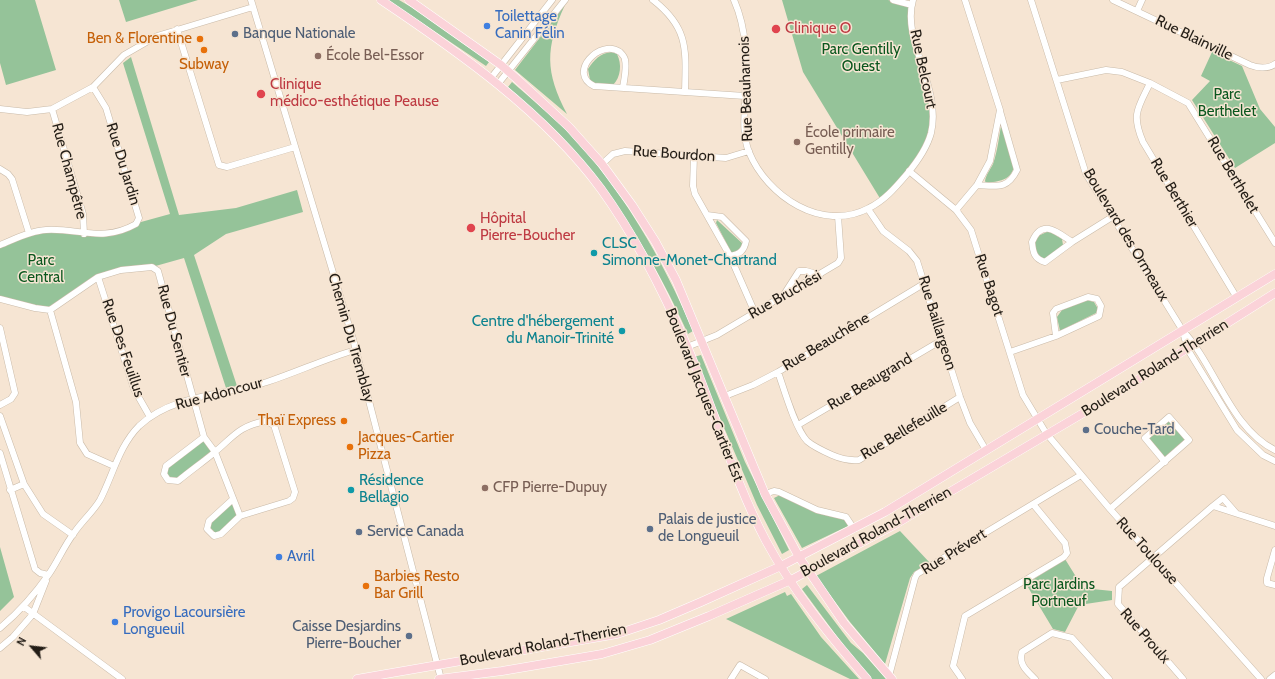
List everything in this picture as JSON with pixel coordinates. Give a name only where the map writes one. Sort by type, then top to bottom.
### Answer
[{"type":"main road","name":"Boulevard Jacques-Cartier Est","points":[[381,0],[456,51],[498,84],[537,119],[600,189],[654,276],[687,347],[743,492],[766,540],[781,566],[826,631],[867,679]]},
{"type":"main road","name":"Boulevard Jacques-Cartier Est","points":[[413,1],[501,65],[569,127],[602,164],[632,205],[655,241],[676,280],[765,494],[799,557],[844,623],[891,677]]},
{"type":"main road","name":"Boulevard Roland-Therrien","points":[[357,679],[438,664],[566,644],[617,634],[659,620],[781,566],[854,529],[1037,420],[1275,274]]},
{"type":"main road","name":"Boulevard Roland-Therrien","points":[[440,679],[595,656],[650,640],[791,580],[894,525],[1107,398],[1275,294]]},
{"type":"street","name":"Chemin Du Tremblay","points":[[251,0],[355,350],[438,664],[440,679]]},
{"type":"street","points":[[491,78],[552,0]]},
{"type":"street","points":[[498,84],[565,0]]},
{"type":"street","points":[[653,0],[672,18],[682,34],[686,55],[684,92]]},
{"type":"street","name":"Rue Beauharnois","points":[[735,0],[745,36],[744,124],[749,151],[766,180],[780,195],[796,205],[809,210],[838,216],[853,214],[868,209]]},
{"type":"street","points":[[892,0],[913,3]]},
{"type":"street","points":[[965,0],[1000,110],[1017,170],[1012,180],[1004,186],[978,185]]},
{"type":"street","name":"Boulevard des Ormeaux","points":[[1031,0],[1086,174],[1183,331],[1195,344],[1243,424],[1267,446],[1275,450]]},
{"type":"street","name":"Rue Blainville","points":[[1113,0],[1137,10],[1256,68],[1272,66],[1275,64]]},
{"type":"street","points":[[1137,10],[1142,0]]},
{"type":"street","name":"Rue Belcourt","points":[[868,209],[888,196],[909,171],[927,144],[932,127],[934,109],[913,34],[913,3]]},
{"type":"street","points":[[0,109],[27,112],[52,109],[93,87],[118,61],[137,46],[157,36],[177,29],[253,7]]},
{"type":"street","points":[[177,29],[219,165],[227,167],[295,147]]},
{"type":"street","points":[[623,88],[626,59],[622,54],[612,48],[607,48],[589,58],[583,69],[586,80],[589,84],[594,86],[623,88],[745,96]]},
{"type":"street","name":"Rue Berthelet","points":[[1057,80],[1106,70],[1122,72],[1150,83],[1188,103],[1275,243]]},
{"type":"street","name":"Rue Berthier","points":[[1150,83],[1137,110],[1136,126],[1143,142],[1237,298]]},
{"type":"street","name":"Rue Du Jardin","points":[[0,245],[29,233],[46,230],[67,230],[84,234],[103,234],[136,224],[139,218],[106,108],[93,87]]},
{"type":"street","name":"Rue Champêtre","points":[[52,109],[83,214],[84,234]]},
{"type":"street","points":[[956,210],[978,185],[990,161],[1000,110]]},
{"type":"street","name":"Rue Bourdon","points":[[602,164],[613,154],[624,151],[726,158],[749,151]]},
{"type":"street","points":[[694,156],[693,186],[695,194],[730,256],[755,313]]},
{"type":"street","points":[[0,169],[12,178],[29,233]]},
{"type":"street","name":"Rue Bagot","points":[[909,171],[956,210],[971,230],[1023,395],[1037,420]]},
{"type":"street","name":"Rue Baillargeon","points":[[868,209],[883,231],[914,257],[925,283],[960,397],[970,423],[986,450]]},
{"type":"street","points":[[707,215],[722,217],[746,241],[745,248],[738,254],[730,256]]},
{"type":"street","name":"Rue Bruchési","points":[[687,347],[717,335],[838,263],[841,258],[838,216]]},
{"type":"street","points":[[1072,242],[1054,229],[1049,228],[1034,236],[1032,242],[1034,255],[1038,260],[1045,262],[1072,242],[1112,217]]},
{"type":"street","name":"Rue Du Sentier","points":[[98,277],[120,270],[152,267],[158,271],[184,362],[192,399],[204,437],[215,452],[232,500],[240,516]]},
{"type":"street","points":[[782,297],[799,271],[806,271],[820,275]]},
{"type":"street","points":[[0,304],[0,299],[35,308],[50,310],[98,277]]},
{"type":"street","name":"Rue Des Feuillus","points":[[98,277],[134,389],[150,417]]},
{"type":"street","name":"Rue Beauchêne","points":[[725,396],[753,385],[778,372],[925,283]]},
{"type":"street","points":[[1010,352],[1056,336],[1098,316],[1101,306],[1098,299],[1088,297],[1056,308],[1053,313],[1056,336]]},
{"type":"street","points":[[50,310],[76,402],[80,443],[87,454],[114,466]]},
{"type":"street","points":[[0,328],[15,393],[11,398],[0,405]]},
{"type":"street","name":"Boulevard des Ormeaux","points":[[1183,331],[1188,348],[1237,430],[1263,454],[1275,461]]},
{"type":"street","name":"Rue Beaugrand","points":[[798,425],[942,340]]},
{"type":"street","name":"Rue Adoncour","points":[[0,628],[23,606],[48,575],[72,535],[96,506],[108,484],[114,466],[130,436],[150,417],[192,399],[266,382],[320,361],[355,350]]},
{"type":"street","name":"Rue Bellefeuille","points":[[778,372],[798,425],[807,440],[817,448],[842,459],[851,461],[858,460],[960,397]]},
{"type":"street","points":[[0,416],[24,484],[43,514],[72,535]]},
{"type":"street","points":[[1110,509],[1165,462],[1189,440],[1170,417],[1145,438],[1165,462]]},
{"type":"street","name":"Rue Toulouse","points":[[1037,420],[1046,433],[1110,509],[1261,679]]},
{"type":"street","points":[[204,437],[166,466],[164,474],[168,480],[178,481],[244,427],[266,421],[274,425],[295,492],[293,498],[289,501],[240,516],[221,534],[214,536],[207,529],[209,521],[232,500]]},
{"type":"street","points":[[0,453],[35,569],[40,573],[48,575]]},
{"type":"street","name":"Rue Prévert","points":[[891,677],[917,574],[1081,475]]},
{"type":"street","points":[[10,490],[24,484]]},
{"type":"street","name":"Boulevard Roland-Therrien","points":[[765,494],[774,491],[779,492],[817,510],[846,516],[854,529]]},
{"type":"street","points":[[1213,506],[1223,498],[1236,514]]},
{"type":"street","points":[[962,679],[953,666],[966,616],[1064,557],[1067,553],[1065,543],[1033,504]]},
{"type":"street","points":[[1213,506],[1275,526]]},
{"type":"street","name":"Rue Proulx","points":[[1183,679],[1118,604],[1119,588],[1153,556],[1213,506]]},
{"type":"street","points":[[1275,550],[1267,578],[1267,583],[1275,585]]},
{"type":"street","name":"Rue Adoncour","points":[[0,648],[14,637],[32,614],[48,575]]},
{"type":"street","points":[[23,606],[122,679]]},
{"type":"street","points":[[1035,679],[1021,663],[1020,658],[1022,652],[1052,633],[1072,638],[1109,679]]},
{"type":"street","points":[[731,679],[740,665],[765,679]]},
{"type":"street","points":[[1270,679],[1275,675]]},
{"type":"green space","points":[[0,0],[35,0],[56,70],[6,85],[0,63]]},
{"type":"green space","points":[[119,0],[198,0],[126,22]]},
{"type":"green space","points":[[388,0],[399,0],[411,7],[489,62],[486,66]]},
{"type":"green space","name":"Parc Gentilly Ouest","points":[[782,0],[888,0],[910,6],[912,34],[929,88],[931,126],[921,152],[903,177],[881,200],[803,72]]},
{"type":"green space","points":[[565,5],[558,20],[554,34],[550,60],[551,72],[555,85],[567,114],[515,70]]},
{"type":"green space","points":[[612,52],[617,54],[620,62],[620,70],[616,82],[613,85],[595,84],[590,80],[588,69],[598,58],[604,54]]},
{"type":"green space","name":"Parc Berthelet","points":[[1212,52],[1242,66],[1260,109],[1275,127],[1275,143],[1235,168],[1192,100],[1210,81],[1201,76]]},
{"type":"green space","name":"Parc Central","points":[[131,57],[179,215],[236,208],[297,190],[303,212],[226,234],[194,255],[238,389],[227,391],[184,258],[152,267],[98,277],[50,310],[0,299],[0,245],[46,230],[94,235],[170,214],[123,63]]},
{"type":"green space","points":[[512,82],[566,130],[586,152],[623,200],[668,277],[693,331],[688,334],[647,254],[614,201],[577,153],[551,126],[508,87]]},
{"type":"green space","points":[[1002,121],[1014,167],[1007,178],[1000,181],[986,183],[985,181],[987,175],[993,164],[996,153]]},
{"type":"green space","points":[[717,220],[743,244],[743,247],[732,254],[716,223]]},
{"type":"green space","points":[[1049,231],[1062,239],[1063,245],[1046,259],[1039,255],[1034,244],[1038,236]]},
{"type":"green space","points":[[1087,300],[1094,302],[1098,309],[1096,313],[1060,331],[1057,317],[1062,310]]},
{"type":"green space","points":[[701,355],[745,462],[789,550],[782,554],[757,505],[694,357]]},
{"type":"green space","points":[[1169,419],[1187,440],[1165,459],[1147,438]]},
{"type":"green space","points":[[203,439],[213,452],[177,479],[169,478],[166,474],[168,467]]},
{"type":"green space","points":[[780,495],[821,514],[846,520],[848,526],[802,548],[774,498]]},
{"type":"green space","points":[[232,502],[238,516],[220,533],[215,534],[209,528],[210,522]]},
{"type":"green space","points":[[900,531],[930,563],[914,572],[910,578],[885,664],[850,622],[816,576]]},
{"type":"green space","points":[[0,547],[14,597],[0,611]]},
{"type":"green space","name":"Parc Jardins Portneuf","points":[[1065,559],[1083,588],[1112,591],[1112,600],[1079,605],[1065,632],[1053,629],[1026,584]]},
{"type":"green space","points":[[807,585],[851,643],[863,653],[886,679],[872,679],[847,650],[802,589]]},
{"type":"green space","points":[[785,592],[787,596],[791,594],[821,637],[859,679],[850,679],[726,619]]},
{"type":"place","name":"Toilettage Canin Félin","points":[[487,26]]},
{"type":"place","name":"Clinique O","points":[[776,29]]},
{"type":"place","name":"Banque Nationale","points":[[235,34]]},
{"type":"place","name":"Ben & Florentine","points":[[200,39]]},
{"type":"place","name":"Subway","points":[[204,50]]},
{"type":"place","name":"École Bel-Essor","points":[[318,56]]},
{"type":"place","name":"Clinique médico-esthétique Peause","points":[[261,94]]},
{"type":"place","name":"École primaire Gentilly","points":[[797,142]]},
{"type":"place","name":"Hôpital Pierre-Boucher","points":[[471,228]]},
{"type":"place","name":"CLSC Simonne-Monet-Chartrand","points":[[594,253]]},
{"type":"place","name":"Centre d'hébergement du Manoir-Trinité","points":[[622,331]]},
{"type":"place","name":"Thaï Express","points":[[344,421]]},
{"type":"place","name":"Couche-Tard","points":[[1086,430]]},
{"type":"place","name":"Jacques-Cartier Pizza","points":[[350,447]]},
{"type":"place","name":"CFP Pierre-Dupuy","points":[[485,488]]},
{"type":"place","name":"Résidence Bellagio","points":[[351,490]]},
{"type":"place","name":"Palais de justice de Longueuil","points":[[650,529]]},
{"type":"place","name":"Service Canada","points":[[359,532]]},
{"type":"place","name":"Avril","points":[[279,557]]},
{"type":"place","name":"Barbies Resto Bar Grill","points":[[366,586]]},
{"type":"place","name":"Provigo Lacoursière Longueuil","points":[[115,622]]},
{"type":"place","name":"Caisse Desjardins Pierre-Boucher","points":[[409,636]]}]
